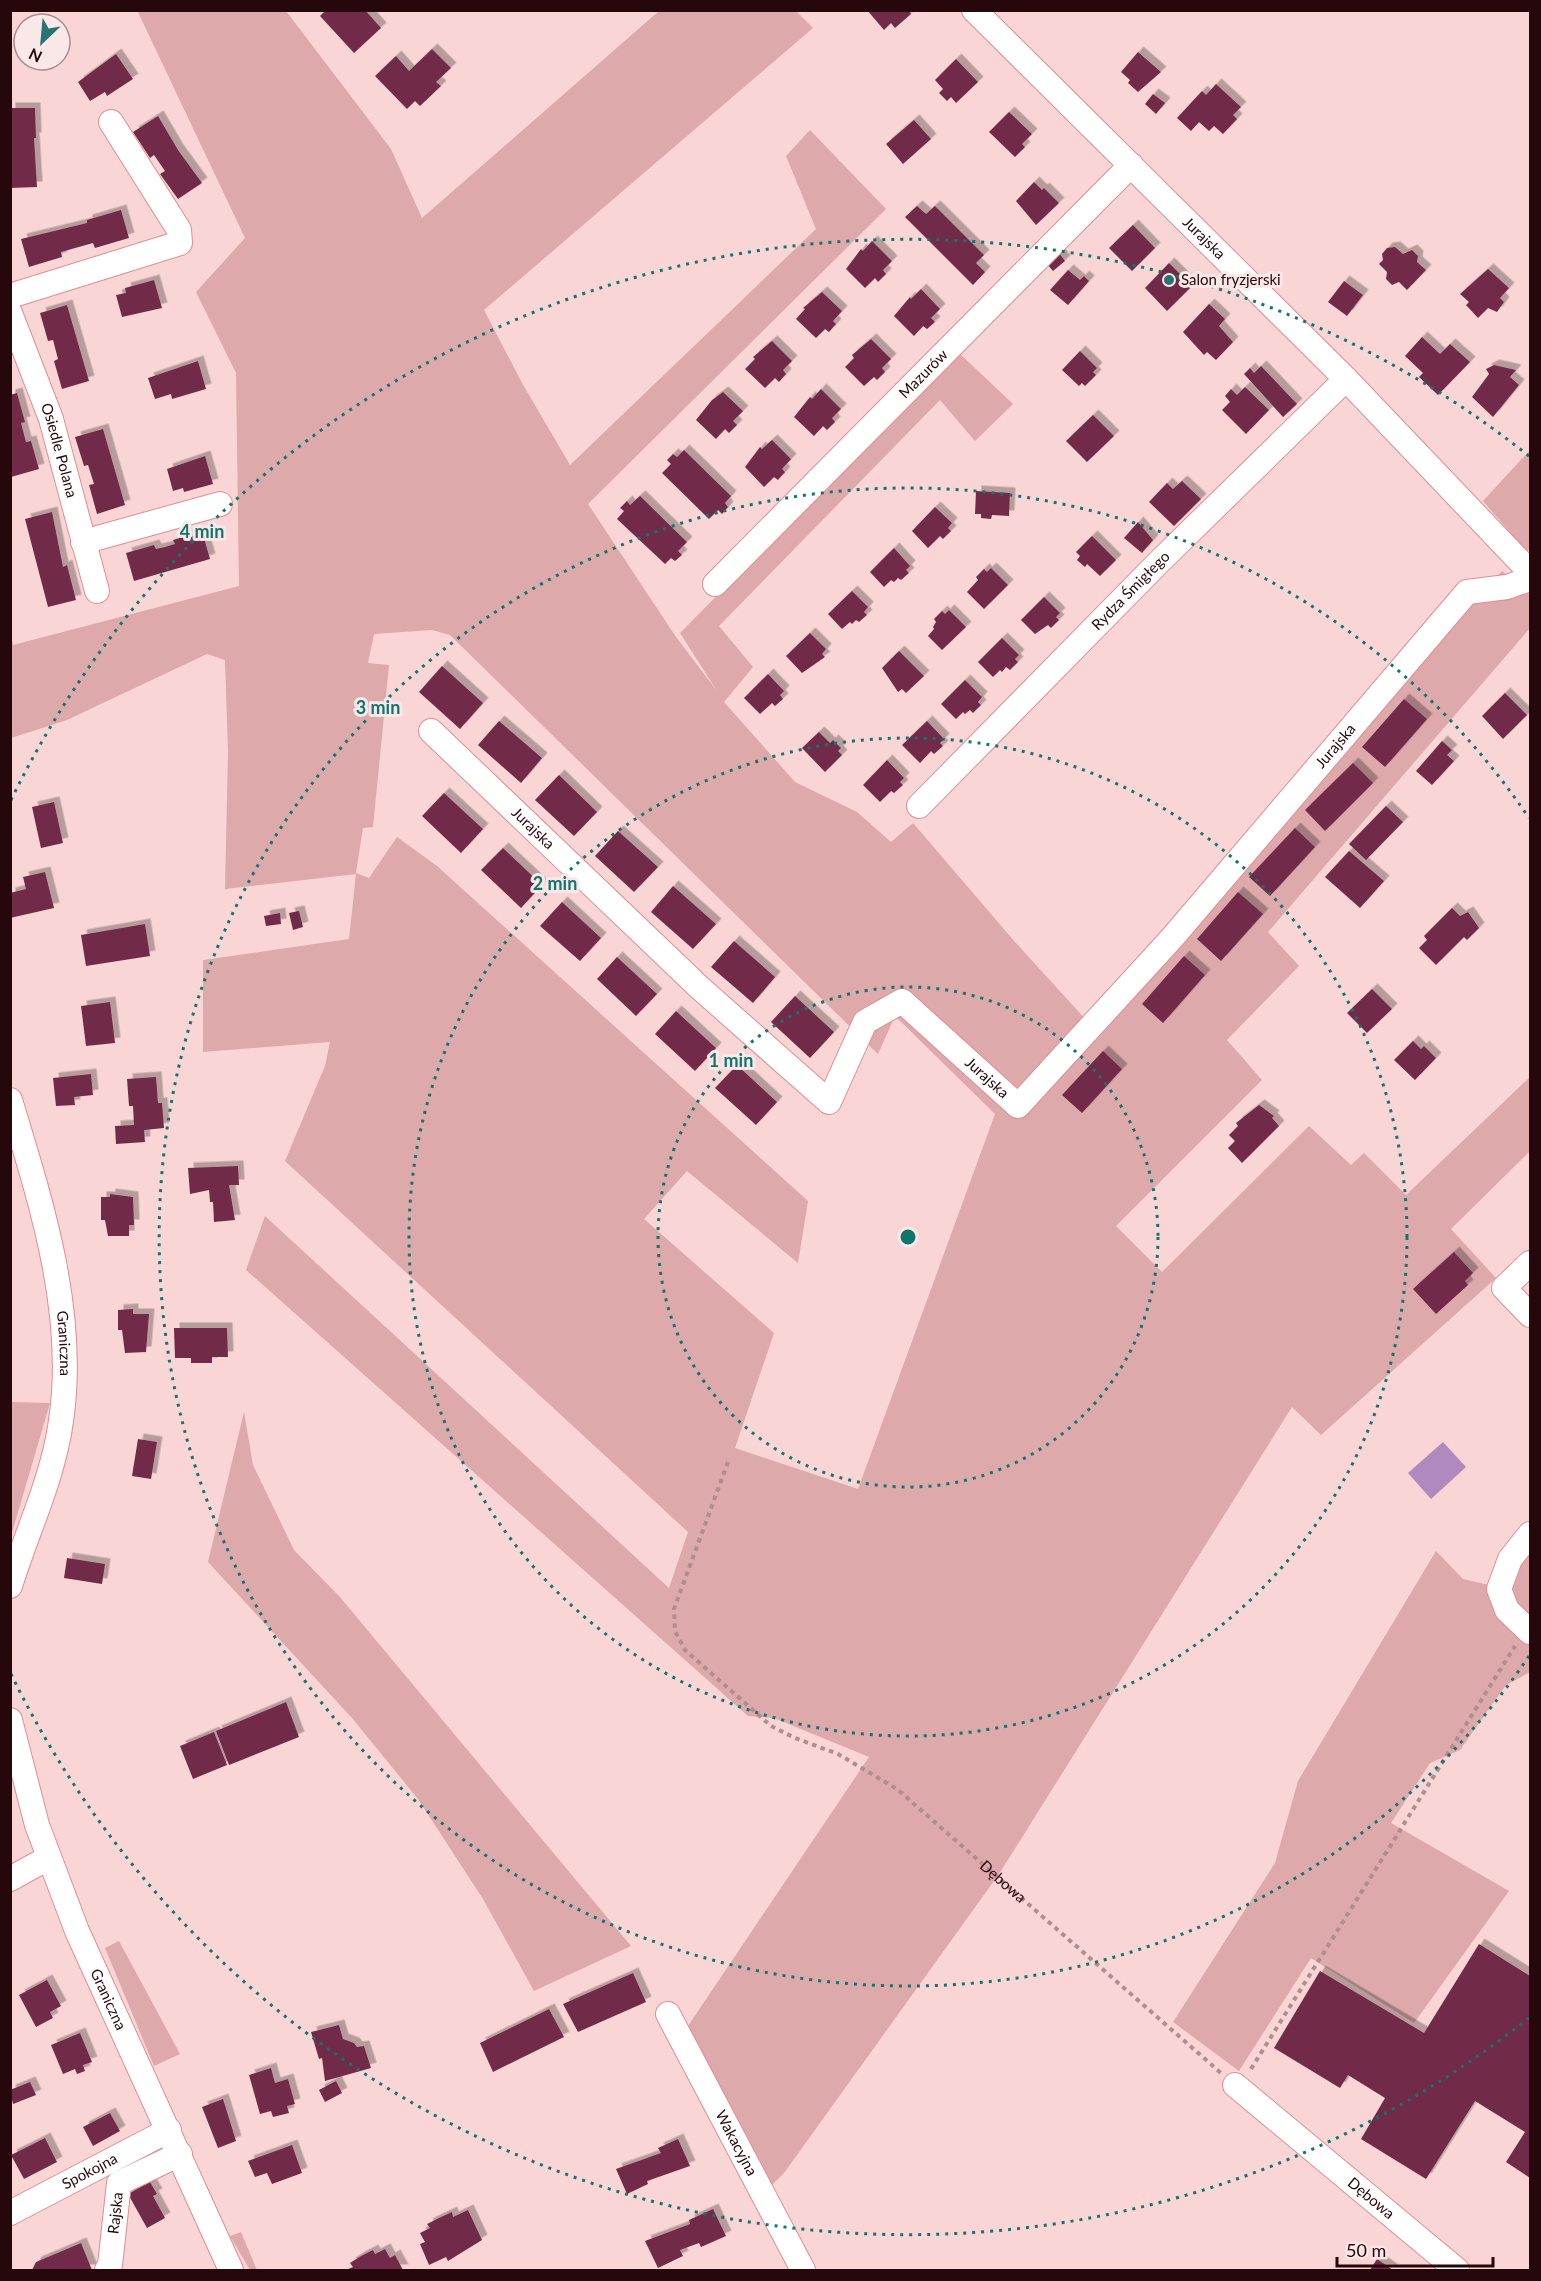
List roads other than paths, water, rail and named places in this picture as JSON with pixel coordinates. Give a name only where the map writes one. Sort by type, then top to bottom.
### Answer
[{"type":"street","name":"Jurajska","points":[[974,10],[1346,379],[1530,572]]},
{"type":"street","points":[[10,296],[180,243],[179,230],[111,122]]},
{"type":"street","name":"Mazurów","points":[[715,584],[1131,165]]},
{"type":"street","name":"Osiedle Polana","points":[[10,313],[51,418],[97,591]]},
{"type":"street","name":"Rydza Śmigłego","points":[[920,806],[1150,572],[1346,379]]},
{"type":"street","points":[[83,542],[220,504]]},
{"type":"street","name":"Jurajska","points":[[431,731],[700,988],[829,1102],[865,1022],[902,1001],[1018,1106],[1172,938],[1467,592],[1508,587],[1530,579]]},
{"type":"street","name":"Graniczna","points":[[10,1100],[49,1245],[59,1295],[64,1352],[63,1403],[56,1450],[10,1586]]},
{"type":"street","points":[[1530,1263],[1504,1288],[1530,1315]]},
{"type":"street","points":[[1528,1631],[1507,1610],[1499,1589],[1509,1560],[1530,1534]]},
{"type":"street","name":"Graniczna","points":[[10,1720],[48,1858],[77,1931],[180,2154],[231,2271]]},
{"type":"street","points":[[10,1879],[48,1858]]},
{"type":"street","name":"Wakacyjna","points":[[668,2014],[803,2271]]},
{"type":"street","name":"Dębowa","points":[[1237,2087],[1457,2271]]},
{"type":"street","name":"Spokojna","points":[[10,2213],[169,2130]]},
{"type":"street","name":"Rajska","points":[[107,2271],[110,2265],[119,2183],[180,2154]]},
{"type":"place","name":"Salon fryzjerski","points":[[1169,280]]}]
